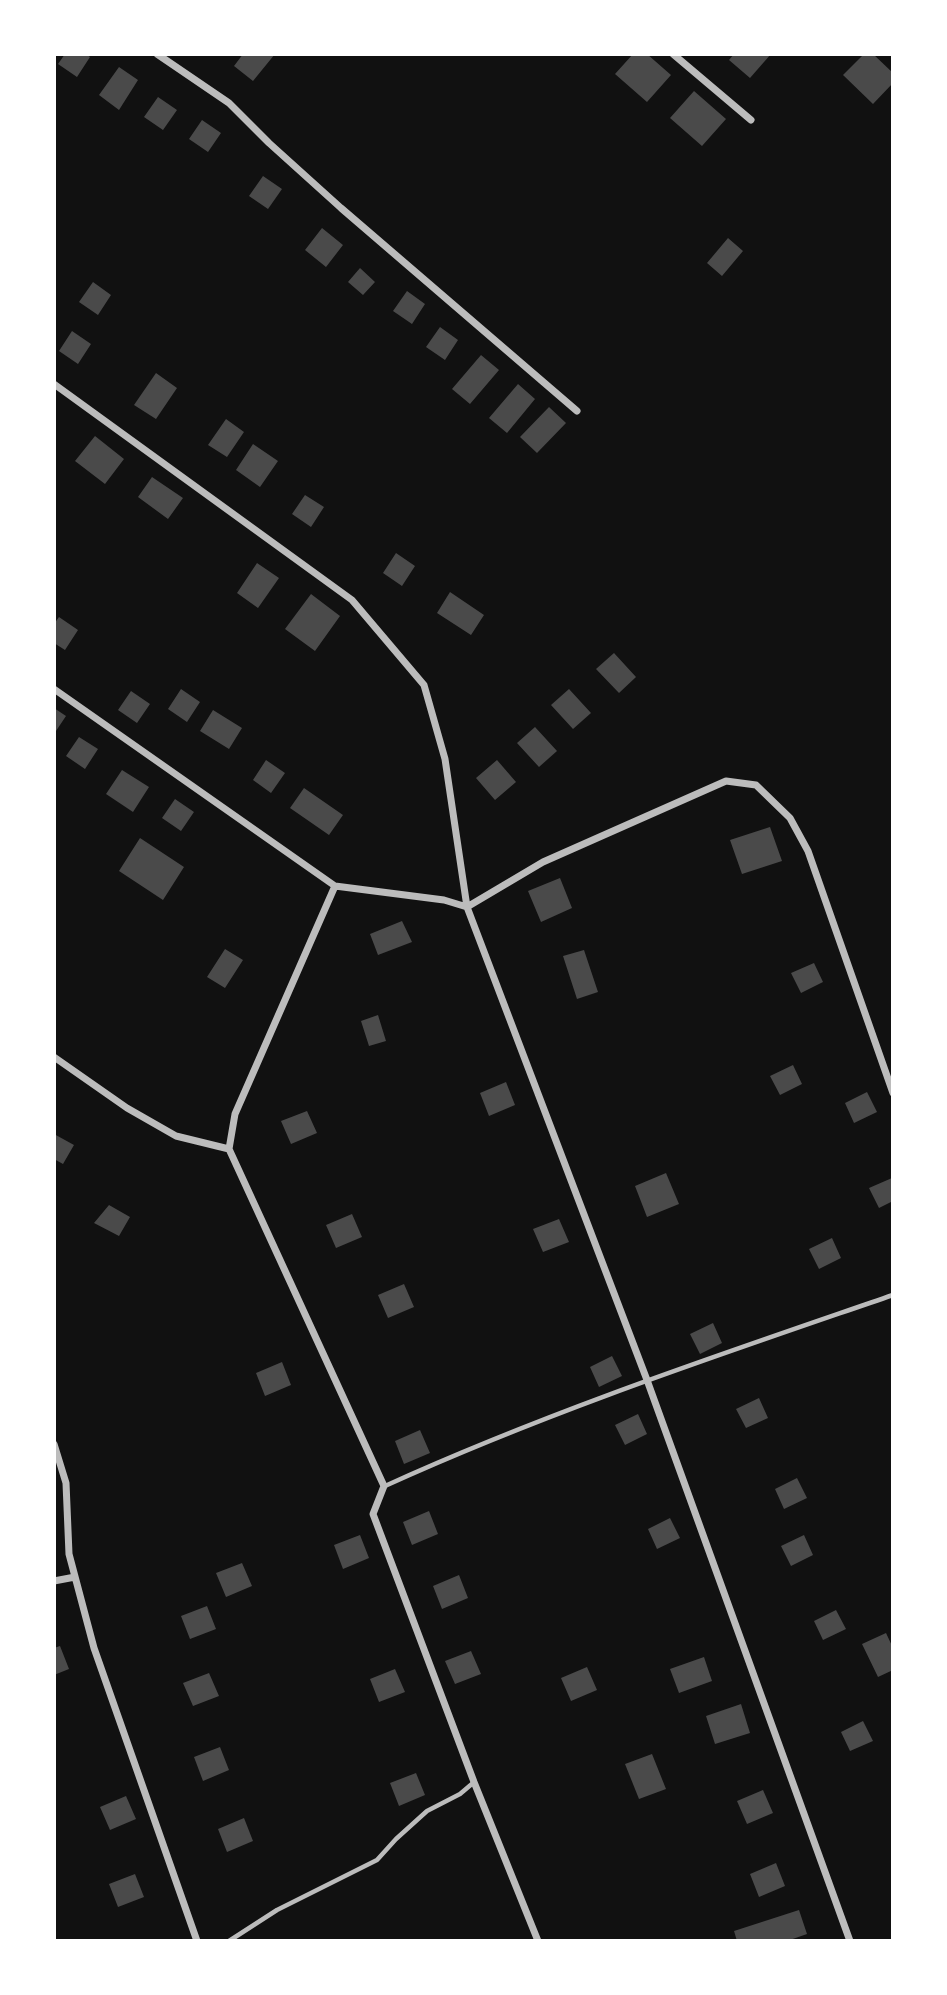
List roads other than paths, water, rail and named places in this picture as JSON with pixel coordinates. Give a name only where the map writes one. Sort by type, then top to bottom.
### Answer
[{"type":"street","points":[[157,54],[229,103],[269,144],[331,199],[577,411]]},
{"type":"street","points":[[673,54],[751,120]]},
{"type":"street","points":[[54,384],[352,600],[425,685],[445,759],[467,906],[647,1380],[850,1941]]},
{"type":"street","points":[[54,689],[335,886],[444,900],[467,906],[543,862],[726,780],[756,785],[790,818],[808,851],[893,1093]]},
{"type":"street","points":[[335,886],[235,1114],[229,1149],[384,1486],[373,1514],[474,1782],[538,1941]]},
{"type":"street","points":[[54,1057],[127,1108],[176,1136],[229,1149]]},
{"type":"street","points":[[54,1444],[66,1483],[69,1554],[94,1648],[197,1941]]},
{"type":"street","points":[[54,1581],[75,1577]]},
{"type":"lane","points":[[384,1486],[455,1454],[647,1380],[893,1295]]},
{"type":"lane","points":[[229,1941],[277,1910],[377,1860],[427,1811],[460,1794],[474,1782]]}]
